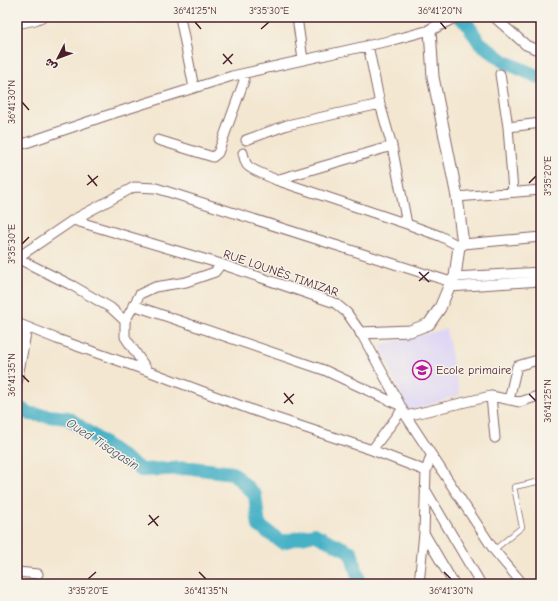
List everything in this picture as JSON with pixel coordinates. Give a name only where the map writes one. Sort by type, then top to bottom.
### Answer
[{"type":"street","points":[[17,24],[42,17]]},
{"type":"street","points":[[180,17],[194,88]]},
{"type":"street","points":[[297,17],[303,60]]},
{"type":"street","points":[[17,146],[105,116],[232,76],[430,30],[454,17]]},
{"type":"street","points":[[494,17],[526,45],[535,49]]},
{"type":"street","points":[[361,333],[410,331],[429,324],[440,308],[451,282],[461,244],[457,197],[433,77],[430,30]]},
{"type":"street","points":[[368,45],[380,104],[392,146],[407,224]]},
{"type":"street","points":[[158,140],[213,157],[218,153],[244,81],[243,74]]},
{"type":"street","points":[[500,74],[508,127],[513,192]]},
{"type":"street","points":[[246,140],[287,125],[380,104]]},
{"type":"street","points":[[508,127],[541,123]]},
{"type":"street","points":[[276,180],[392,146]]},
{"type":"street","points":[[243,152],[248,166],[276,180],[407,224],[461,244],[541,236]]},
{"type":"street","points":[[125,321],[111,308],[73,286],[17,258],[73,220],[134,187],[156,188],[451,282],[541,281]]},
{"type":"street","points":[[457,197],[541,190]]},
{"type":"street","name":"RUE LOUNÈS TIMIZAR","points":[[73,220],[221,264],[335,303],[347,313],[361,333],[402,410],[494,550],[524,584]]},
{"type":"street","points":[[148,370],[125,337],[125,321],[140,294],[155,287],[186,282],[215,272],[221,264]]},
{"type":"street","points":[[451,282],[541,272]]},
{"type":"street","points":[[133,305],[324,370],[402,410],[491,396],[520,402],[541,395]]},
{"type":"street","points":[[17,323],[57,339],[148,370],[252,410],[372,450],[426,471]]},
{"type":"street","points":[[17,382],[28,328]]},
{"type":"street","points":[[509,400],[518,366],[541,360]]},
{"type":"street","points":[[491,396],[495,438]]},
{"type":"street","points":[[372,450],[402,410]]},
{"type":"street","points":[[419,584],[424,532],[426,471],[431,456]]},
{"type":"street","points":[[425,489],[481,584]]},
{"type":"street","points":[[424,532],[454,584]]},
{"type":"street","points":[[17,572],[38,574]]},
{"type":"lane","points":[[494,550],[522,527],[514,487],[541,481]]},
{"type":"shaded area","name":"Ecole primaire","points":[[446,329],[460,394],[408,412],[380,345]]},
{"type":"waterway","points":[[460,17],[466,22],[479,42],[505,62],[541,78]]},
{"type":"waterway","name":"Oued Tisagasin","points":[[17,407],[30,414],[68,418],[141,470],[192,468],[233,473],[255,495],[259,526],[282,542],[314,534],[351,552],[360,584]]},
{"type":"place","name":"Ecole primaire","points":[[422,370]]}]
